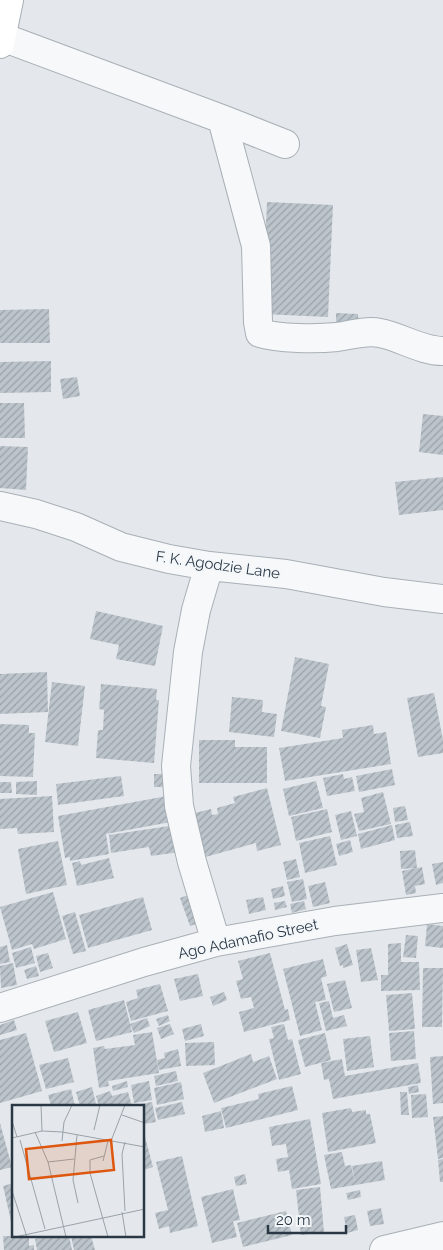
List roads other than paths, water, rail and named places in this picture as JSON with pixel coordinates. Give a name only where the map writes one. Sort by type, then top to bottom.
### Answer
[{"type":"main road","points":[[1,40],[9,0]]},
{"type":"street","points":[[1,40],[222,119],[285,144]]},
{"type":"street","points":[[222,119],[256,246],[260,333],[273,337],[336,337],[358,333],[380,333],[401,341],[443,352]]},
{"type":"street","name":"F. K. Agodzie Lane","points":[[0,506],[36,514],[76,527],[121,547],[168,560],[286,574],[384,592],[443,599]]},
{"type":"street","points":[[209,566],[196,610],[188,652],[176,766],[179,806],[192,862],[216,942]]},
{"type":"street","name":"Ago Adamafio Street","points":[[0,1008],[144,962],[216,942],[335,921],[443,908]]},
{"type":"street","points":[[384,1250],[443,1236]]}]
